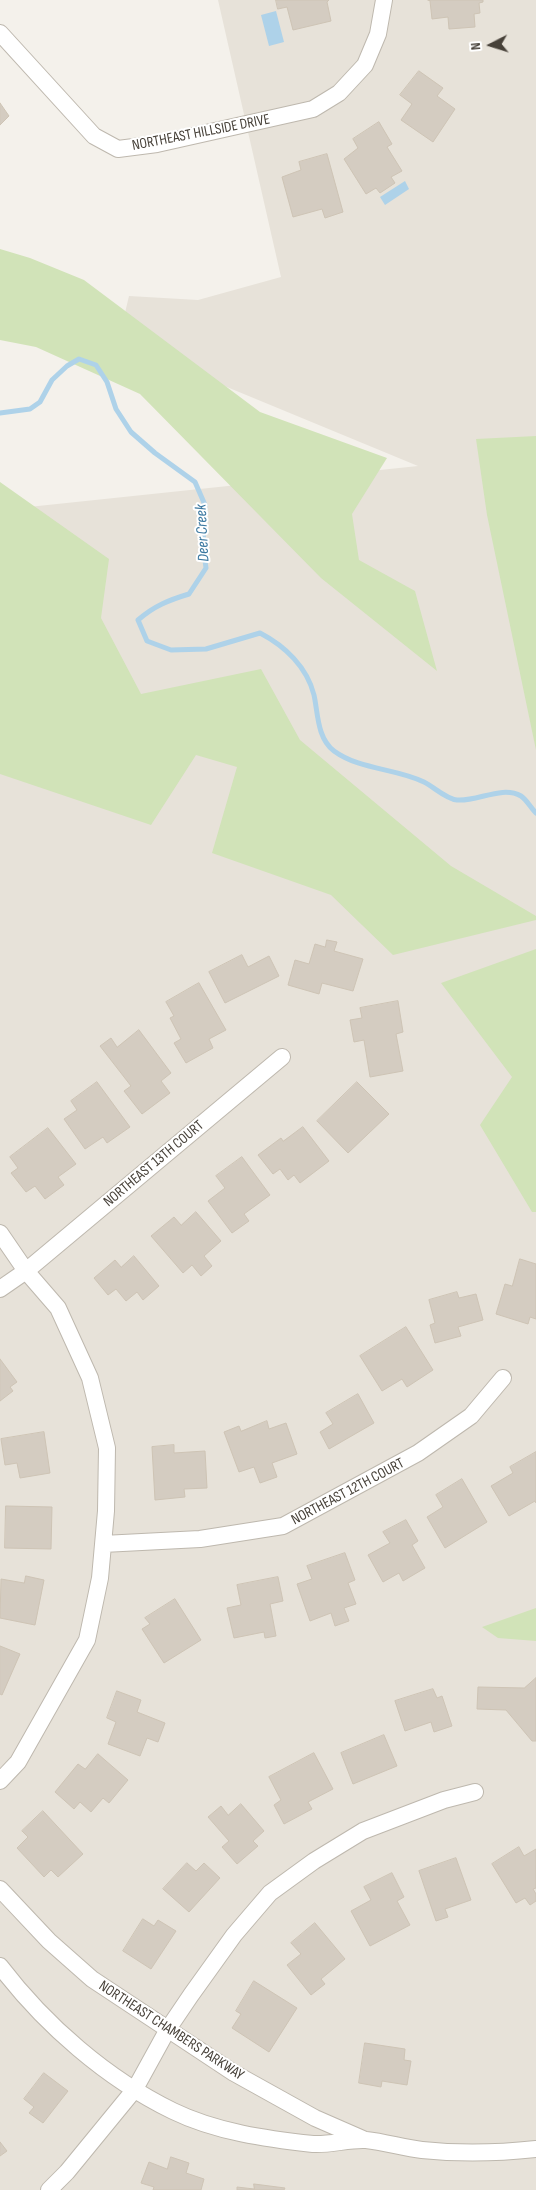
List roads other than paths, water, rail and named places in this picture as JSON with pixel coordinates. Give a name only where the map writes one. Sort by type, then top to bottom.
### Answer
[{"type":"street","name":"NORTHEAST HILLSIDE DRIVE","points":[[0,32],[94,136],[118,148],[157,144],[313,109],[339,93],[365,64],[378,34],[384,0]]},
{"type":"street","name":"NORTHEAST 13TH COURT","points":[[0,1289],[26,1271],[282,1058]]},
{"type":"street","points":[[0,1234],[26,1271],[58,1308],[90,1378],[107,1448],[100,1578],[87,1640],[18,1762],[0,1781]]},
{"type":"street","name":"NORTHEAST 12TH COURT","points":[[103,1544],[200,1538],[283,1526],[418,1454],[471,1416],[503,1378]]},
{"type":"street","points":[[49,2190],[67,2172],[135,2089],[168,2029],[234,1935],[270,1893],[314,1861],[363,1831],[444,1800],[475,1792]]},
{"type":"street","name":"NORTHEAST CHAMBERS PARKWAY","points":[[0,1889],[49,1941],[92,1979],[260,2088],[315,2118],[365,2140],[423,2150],[506,2152],[536,2149]]},
{"type":"street","name":"NORTHEAST CHAMBERS PARKWAY","points":[[0,1966],[51,2022],[90,2057],[135,2089],[174,2111],[213,2126],[254,2136],[316,2144],[365,2140]]},
{"type":"water","points":[[276,11],[284,42],[269,46],[261,15]]},
{"type":"water","points":[[405,181],[409,189],[385,205],[380,197]]},
{"type":"waterway","name":"Deer Creek","points":[[0,413],[30,409],[40,402],[52,380],[67,366],[79,359],[96,365],[107,382],[116,409],[131,432],[155,453],[195,482],[205,505],[203,545],[206,568],[189,594],[162,604],[138,620],[147,641],[171,650],[206,649],[260,633],[278,644],[294,658],[306,675],[314,695],[321,732],[328,746],[334,751],[355,762],[413,777],[444,795],[457,800],[473,799],[506,792],[514,793],[523,797],[536,813]]}]
